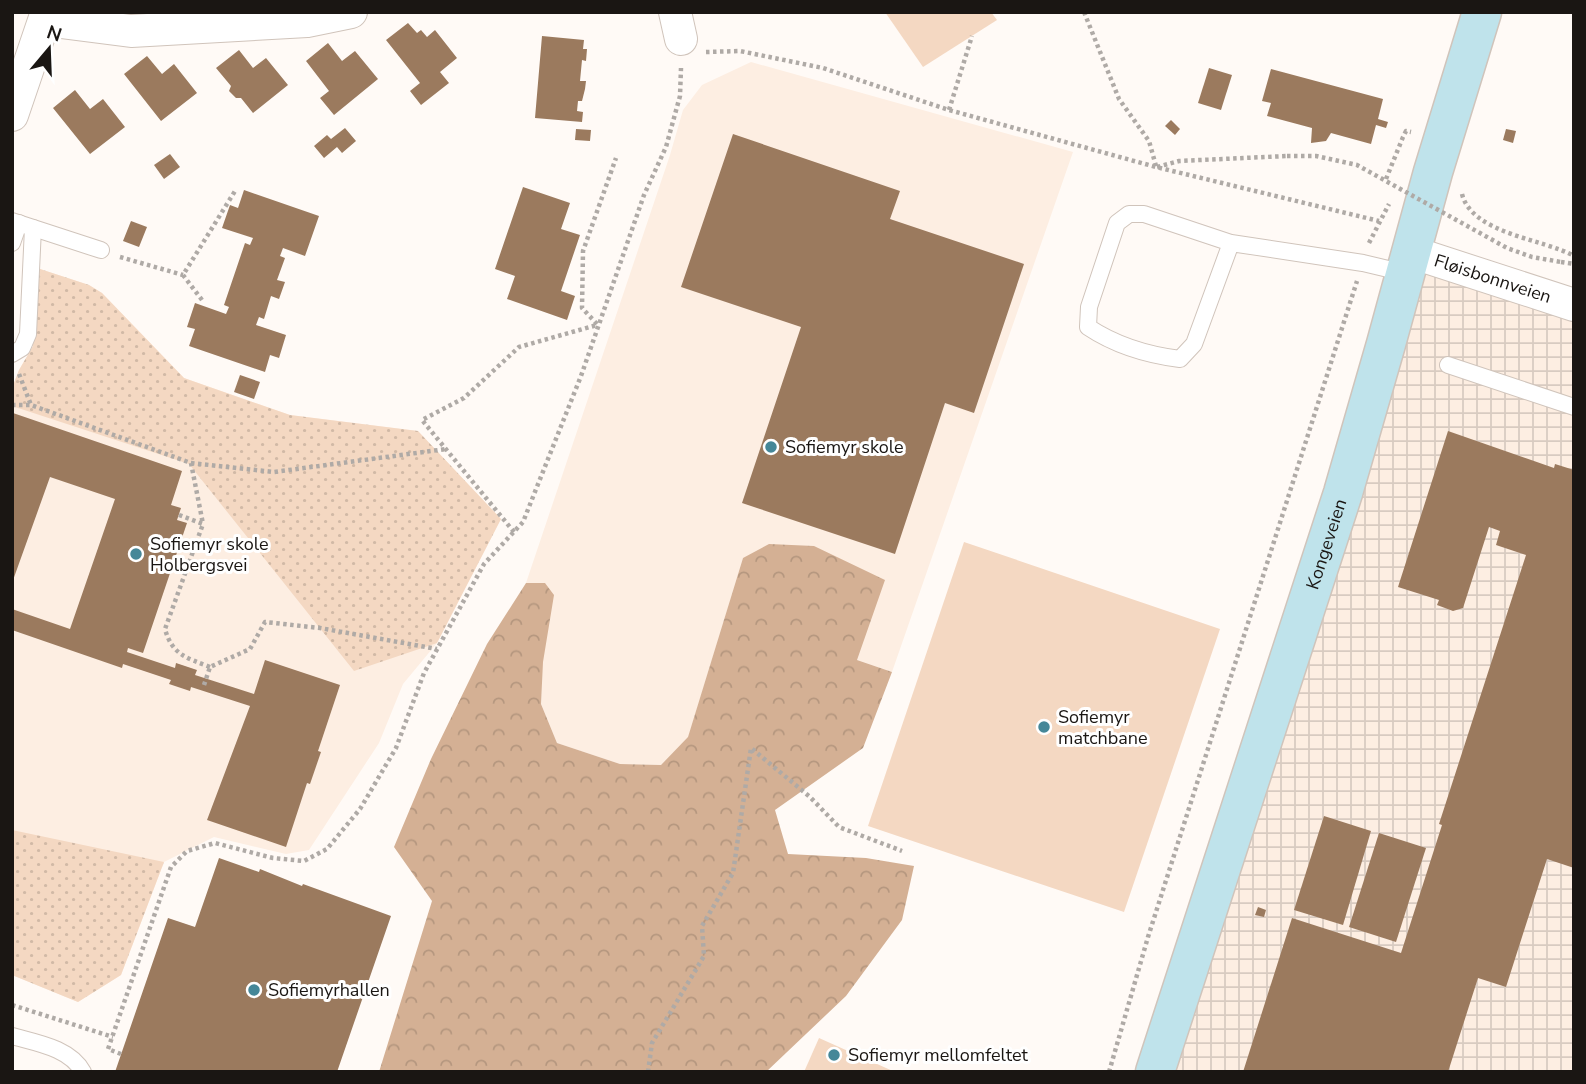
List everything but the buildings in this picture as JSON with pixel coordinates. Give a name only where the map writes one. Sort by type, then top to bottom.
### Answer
[{"type":"main road","name":"Kongeveien","points":[[1155,1072],[1307,608],[1367,413],[1436,160],[1482,12]]},
{"type":"street","points":[[12,115],[46,16],[131,31],[307,21],[351,12]]},
{"type":"street","name":"Fløisbonnveien","points":[[1408,262],[1574,305]]},
{"type":"lane","points":[[1231,243],[1194,344],[1180,359],[1158,356],[1103,337],[1088,327],[1089,307],[1117,223],[1129,214],[1144,214],[1231,243],[1363,263],[1408,262]]},
{"type":"lane","points":[[12,243],[21,224]]},
{"type":"lane","points":[[21,224],[102,250]]},
{"type":"lane","points":[[12,354],[22,348],[28,334],[21,224]]},
{"type":"lane","points":[[1448,365],[1574,407]]},
{"type":"lane","points":[[12,1036],[44,1045],[76,1060],[83,1072]]},
{"type":"path","points":[[1084,12],[1119,99],[1149,141],[1156,167]]},
{"type":"path","points":[[121,1054],[108,1049],[171,867],[187,851],[215,843],[272,858],[304,861],[327,849],[360,809],[396,748],[424,673],[484,565],[523,522],[551,457],[644,195],[672,127],[680,96],[679,35],[823,68],[949,110],[1156,167],[1379,221],[1363,263],[1153,924],[1109,1072]]},
{"type":"path","points":[[949,110],[972,36]]},
{"type":"path","points":[[1386,179],[1403,137]]},
{"type":"path","points":[[1156,167],[1178,161],[1287,156],[1343,160],[1386,179],[1507,248],[1532,257],[1574,264]]},
{"type":"path","points":[[598,324],[582,308],[581,263],[586,239],[616,158]]},
{"type":"path","points":[[1461,185],[1463,200],[1467,206],[1486,222],[1516,236],[1574,256]]},
{"type":"path","points":[[183,275],[236,191]]},
{"type":"path","points":[[102,250],[183,275],[202,300]]},
{"type":"path","points":[[514,531],[422,420],[464,398],[519,347],[598,324]]},
{"type":"path","points":[[17,370],[31,405]]},
{"type":"path","points":[[12,405],[31,405],[191,463],[274,472],[446,449]]},
{"type":"path","points":[[191,463],[203,524],[165,629],[168,640],[179,654],[210,667],[250,649],[265,622],[320,628],[437,649]]},
{"type":"path","points":[[179,515],[203,524]]},
{"type":"path","points":[[204,685],[210,667]]},
{"type":"path","points":[[648,1072],[652,1043],[704,956],[702,926],[733,873],[751,748],[810,797],[839,827],[902,851]]},
{"type":"path","points":[[12,1005],[113,1037]]},
{"type":"shaded area","points":[[885,12],[991,12],[997,20],[923,67]]},
{"type":"shaded area","name":"Sofiemyr skole","points":[[751,62],[1073,152],[892,672],[857,660],[743,558],[688,738],[661,765],[620,764],[557,743],[541,704],[544,583],[526,583],[683,110],[702,85]]},
{"type":"shaded area","points":[[1425,248],[1574,301],[1574,1072],[1176,1072]]},
{"type":"shaded area","points":[[37,268],[89,285],[102,293],[184,378],[290,415],[418,431],[501,519],[437,643],[403,684],[379,743],[309,850],[286,854],[214,837],[164,862],[121,975],[78,1002],[12,975],[12,388],[33,346]]},
{"type":"shaded area","points":[[37,268],[89,285],[102,293],[184,378],[290,415],[418,431],[501,519],[437,643],[354,671],[189,464],[12,406],[12,388],[33,346]]},
{"type":"shaded area","name":"Sofiemyr matchbane","points":[[964,542],[1220,629],[1124,912],[868,826]]},
{"type":"shaded area","points":[[12,830],[164,862],[121,975],[78,1002],[12,975]]},
{"type":"shaded area","name":"Sofiemyr mellomfeltet","points":[[819,1038],[895,1072],[804,1072]]},
{"type":"green space","points":[[769,544],[814,546],[885,580],[857,660],[892,672],[863,748],[775,810],[788,854],[866,858],[914,866],[902,920],[846,996],[766,1072],[379,1072],[432,901],[394,847],[431,759],[487,644],[526,583],[545,583],[554,595],[543,662],[541,704],[557,743],[620,764],[661,765],[688,737],[743,558]]},
{"type":"place","name":"Sofiemyr skole","points":[[771,447]]},
{"type":"place","name":"Sofiemyr skole Holbergsvei","points":[[136,554]]},
{"type":"place","name":"Sofiemyr matchbane","points":[[1044,727]]},
{"type":"place","name":"Sofiemyrhallen","points":[[254,990]]},
{"type":"place","name":"Sofiemyr mellomfeltet","points":[[834,1055]]}]
